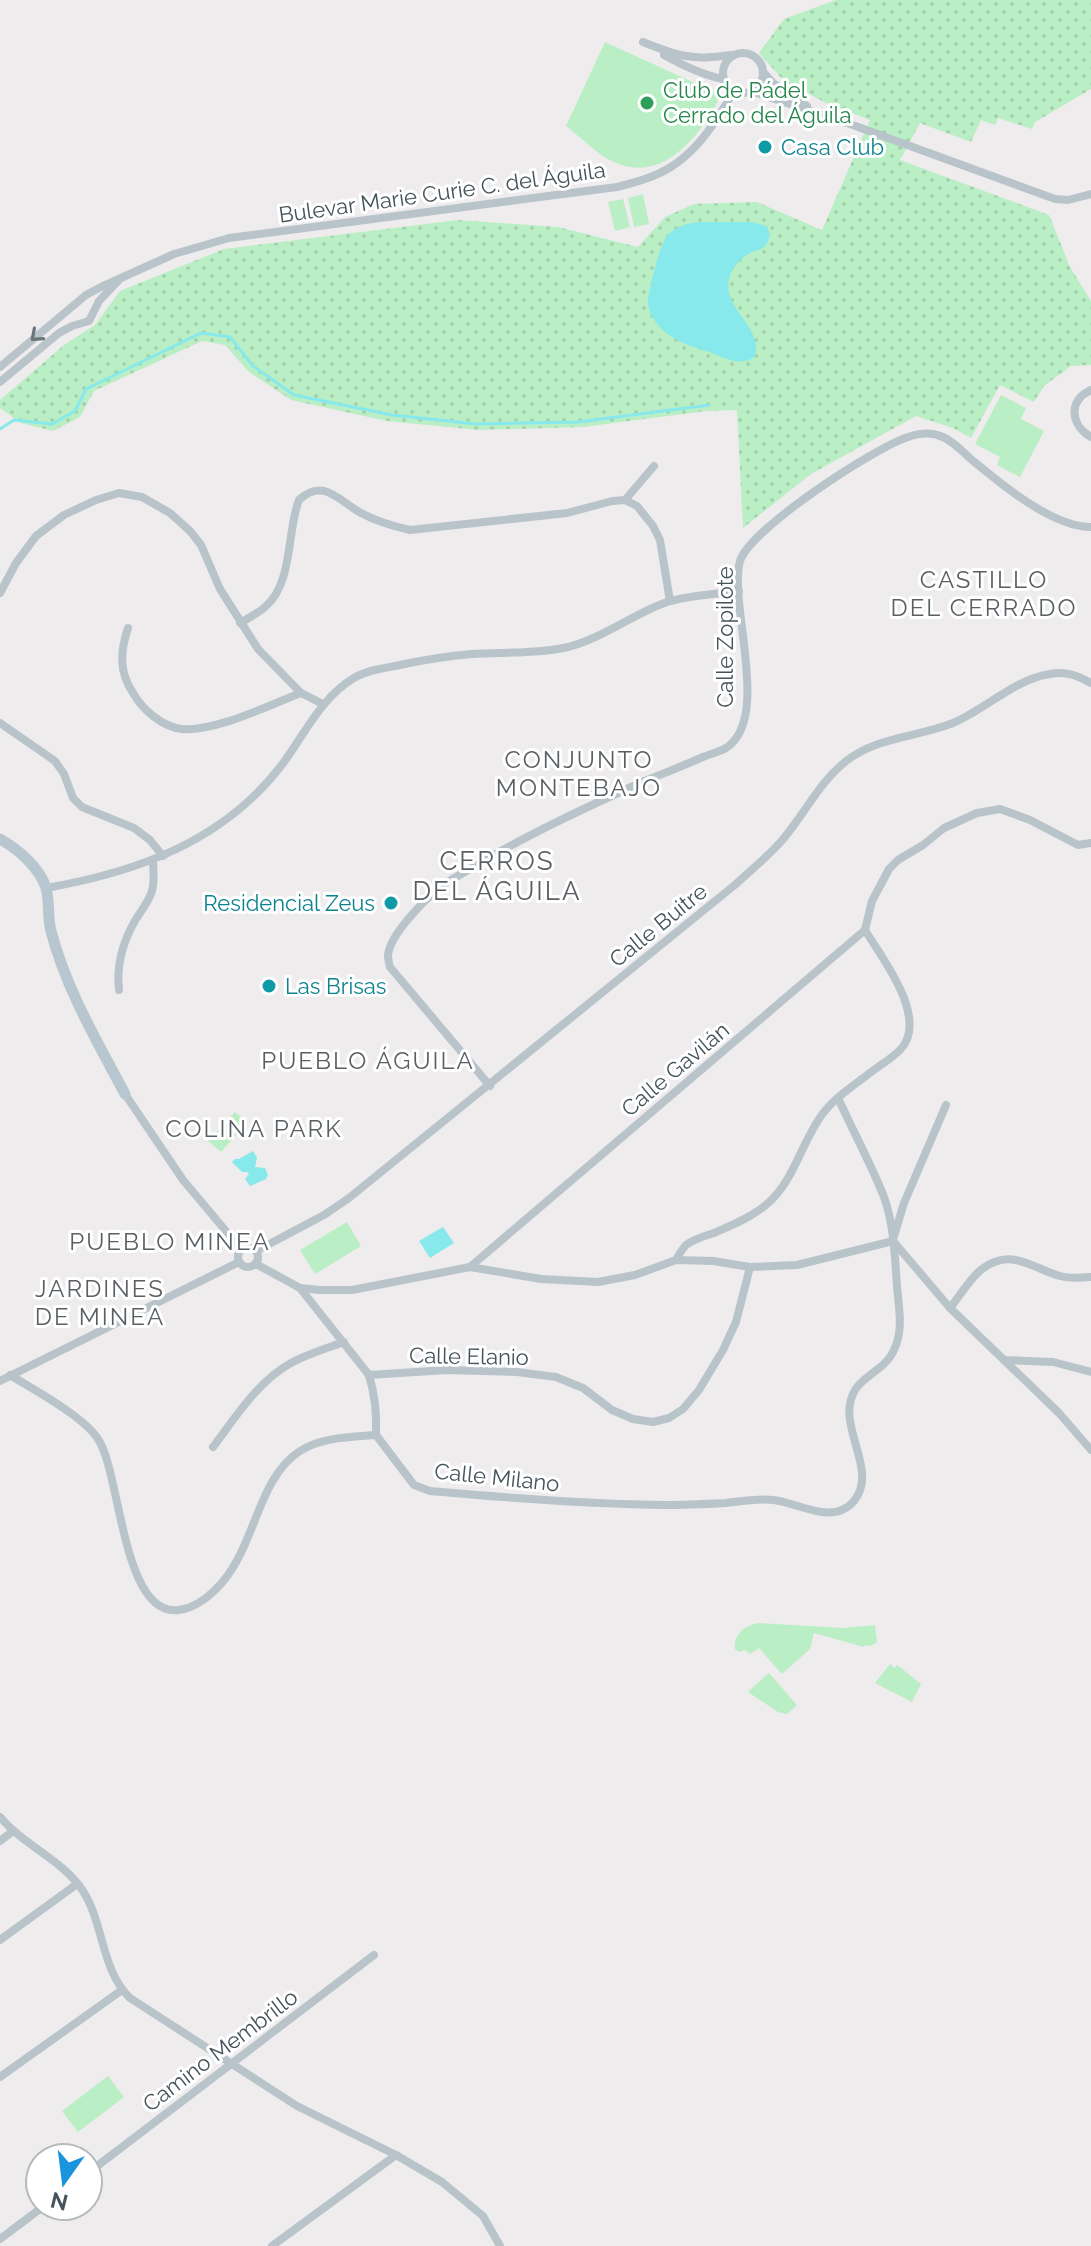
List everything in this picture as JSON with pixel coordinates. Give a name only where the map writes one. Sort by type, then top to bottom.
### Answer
[{"type":"street","points":[[763,72],[760,84],[751,91],[734,91],[723,79],[681,65],[643,42],[668,52],[698,58],[746,52],[758,59],[763,72],[773,83],[825,116]]},
{"type":"street","points":[[723,79],[723,65],[732,55]]},
{"type":"street","name":"Bulevar Marie Curie C. del Águila","points":[[0,367],[101,287],[174,254],[229,238],[617,187],[656,175],[690,153],[717,120],[734,91]]},
{"type":"street","points":[[751,91],[1055,199],[1068,200],[1091,194]]},
{"type":"street","name":"Bulevar Marie Curie C. del Águila","points":[[0,382],[59,333],[89,321],[99,301],[121,277]]},
{"type":"street","points":[[82,324],[72,318],[74,306],[88,305],[92,316]]},
{"type":"street","points":[[1091,390],[1082,395],[1075,411],[1075,420],[1080,430],[1091,437]]},
{"type":"street","name":"Calle Zopilote","points":[[490,1086],[390,967],[388,956],[391,946],[413,912],[443,885],[512,844],[641,783],[728,747],[742,727],[745,707],[747,671],[739,591],[740,561],[745,549],[754,540],[843,473],[915,434],[945,438],[1002,484],[1049,514],[1091,527]]},
{"type":"street","points":[[625,500],[654,466]]},
{"type":"street","points":[[240,623],[267,606],[275,595],[282,578],[299,500],[315,490],[326,491],[360,513],[387,525],[410,530],[567,513],[625,500],[637,506],[660,540],[670,601]]},
{"type":"street","points":[[0,593],[16,563],[36,536],[64,515],[119,493],[142,497],[170,513],[190,531],[201,545],[220,589],[258,649],[301,693],[323,704]]},
{"type":"street","points":[[46,888],[112,874],[153,860],[195,841],[226,820],[278,770],[323,704],[354,678],[377,669],[468,654],[568,647],[670,601],[739,591]]},
{"type":"street","points":[[128,628],[121,663],[125,680],[135,698],[150,713],[180,729],[230,720],[301,693]]},
{"type":"street","name":"Calle Buitre","points":[[256,1251],[314,1221],[349,1198],[490,1086],[764,859],[785,836],[823,783],[844,762],[861,751],[954,723],[1035,677],[1067,674],[1091,683]]},
{"type":"street","points":[[0,723],[55,761],[64,774],[73,798],[82,807],[134,828],[150,840],[163,856]]},
{"type":"street","points":[[676,1260],[683,1248],[693,1240],[744,1219],[767,1205],[792,1173],[822,1115],[838,1098],[901,1049],[908,1036],[908,1006],[865,930],[872,901],[889,869],[944,828],[977,813],[1000,809],[1030,820],[1078,845],[1091,843]]},
{"type":"street","points":[[0,839],[34,867],[46,888],[50,928],[64,974],[125,1094],[183,1180],[241,1249]]},
{"type":"street","points":[[119,990],[117,973],[121,952],[130,929],[151,894],[153,860]]},
{"type":"street","name":"Calle Gavilán","points":[[470,1267],[865,930]]},
{"type":"street","points":[[838,1098],[884,1198],[893,1241],[950,1308],[1059,1413],[1091,1450]]},
{"type":"street","points":[[893,1241],[904,1203],[946,1105]]},
{"type":"street","points":[[300,1288],[352,1290],[470,1267],[541,1279],[598,1282],[635,1275],[676,1260],[713,1261],[750,1267],[797,1265],[893,1241]]},
{"type":"street","name":"Calle Milano","points":[[376,1435],[414,1485],[430,1491],[599,1504],[700,1505],[767,1499],[787,1501],[814,1511],[829,1513],[843,1510],[854,1502],[860,1489],[861,1463],[849,1423],[851,1399],[856,1388],[887,1362],[901,1328],[893,1241]]},
{"type":"street","points":[[10,1375],[88,1427],[98,1439],[106,1455],[139,1584],[150,1600],[164,1609],[176,1611],[192,1606],[207,1598],[232,1572],[269,1489],[297,1452],[313,1443],[376,1435],[375,1402],[369,1375],[300,1288],[256,1264],[247,1267],[239,1262],[241,1249],[247,1247],[256,1251],[256,1264]]},
{"type":"street","points":[[950,1308],[981,1270],[1010,1259],[1028,1262],[1061,1276],[1091,1277]]},
{"type":"street","points":[[0,1381],[239,1262]]},
{"type":"street","name":"Calle Elanio","points":[[369,1375],[447,1370],[517,1372],[556,1377],[583,1388],[612,1410],[633,1419],[653,1422],[669,1418],[683,1409],[699,1390],[723,1350],[736,1322],[750,1267]]},
{"type":"street","points":[[213,1447],[268,1380],[290,1363],[344,1342]]},
{"type":"street","points":[[1004,1360],[1053,1362],[1091,1372]]},
{"type":"street","points":[[0,1817],[12,1832],[65,1869],[85,1894],[111,1970],[122,1990],[138,2004],[297,2106],[420,2168],[483,2216],[500,2246]]},
{"type":"street","points":[[0,1841],[12,1832]]},
{"type":"street","points":[[0,1940],[77,1884]]},
{"type":"street","name":"Camino Membrillo","points":[[104,2161],[374,1955]]},
{"type":"street","points":[[0,2077],[122,1990]]},
{"type":"street","points":[[272,2246],[396,2155]]},
{"type":"street","points":[[0,2239],[24,2221]]},
{"type":"green space","points":[[836,0],[1091,0],[1091,89],[1035,122],[1032,129],[998,118],[995,125],[981,120],[971,142],[920,123],[900,160],[1049,215],[1070,267],[1091,301],[1091,365],[1071,366],[1044,386],[1034,402],[1000,385],[971,438],[953,428],[916,416],[811,474],[743,528],[737,410],[706,411],[583,427],[479,430],[387,421],[291,400],[249,372],[225,345],[202,341],[94,391],[80,417],[53,431],[21,423],[0,408],[0,400],[64,345],[95,325],[120,291],[224,249],[458,220],[558,227],[638,247],[665,217],[694,204],[757,202],[822,230],[870,120],[826,103],[784,81],[759,53],[784,19]]},
{"type":"green space","name":"Club de Pádel Cerrado del Águila","points":[[605,42],[721,95],[705,123],[669,159],[639,168],[622,165],[600,153],[566,126]]},
{"type":"green space","points":[[643,194],[649,224],[634,227],[628,198]]},
{"type":"green space","points":[[623,199],[630,227],[615,231],[608,202]]},
{"type":"green space","points":[[1001,395],[1026,408],[1021,419],[1044,431],[1020,477],[997,465],[1000,457],[975,444]]},
{"type":"green space","points":[[235,1112],[247,1123],[221,1152],[208,1141]]},
{"type":"green space","points":[[347,1222],[361,1246],[315,1274],[300,1250]]},
{"type":"green space","points":[[759,1623],[843,1628],[875,1625],[877,1642],[864,1647],[814,1633],[810,1649],[782,1674],[759,1648],[750,1654],[735,1649],[741,1632]]},
{"type":"green space","points":[[890,1664],[895,1668],[897,1665],[921,1684],[912,1702],[875,1683]]},
{"type":"green space","points":[[769,1673],[797,1705],[787,1714],[778,1712],[748,1692]]},
{"type":"green space","points":[[108,2076],[124,2097],[78,2132],[62,2111]]},
{"type":"water","points":[[700,222],[751,222],[767,226],[770,235],[766,244],[739,261],[730,275],[728,287],[730,297],[748,325],[756,345],[755,357],[749,360],[732,360],[678,340],[658,325],[650,312],[650,287],[664,241],[678,227]]},
{"type":"water","points":[[253,1151],[257,1158],[255,1167],[265,1168],[268,1175],[250,1186],[245,1179],[249,1174],[242,1172],[232,1162]]},
{"type":"water","points":[[443,1227],[454,1243],[430,1258],[419,1241]]},
{"type":"waterway","points":[[0,429],[14,420],[52,424],[75,411],[86,389],[201,333],[230,337],[253,366],[294,395],[392,415],[476,424],[578,422],[709,405]]},
{"type":"place","name":"Club de Pádel Cerrado del Águila","points":[[647,103]]},
{"type":"place","name":"Casa Club","points":[[765,147]]},
{"type":"place","name":"Residencial Zeus","points":[[391,903]]},
{"type":"place","name":"Las Brisas","points":[[269,986]]},
{"type":"district","name":"CASTILLO DEL CERRADO","points":[[984,594]]},
{"type":"district","name":"CONJUNTO MONTEBAJO","points":[[579,774]]},
{"type":"district","name":"CERROS DEL ÁGUILA","points":[[497,876]]},
{"type":"district","name":"PUEBLO ÁGUILA","points":[[368,1061]]},
{"type":"district","name":"COLINA PARK","points":[[254,1129]]},
{"type":"district","name":"PUEBLO MINEA","points":[[170,1242]]},
{"type":"district","name":"JARDINES DE MINEA","points":[[100,1303]]}]
